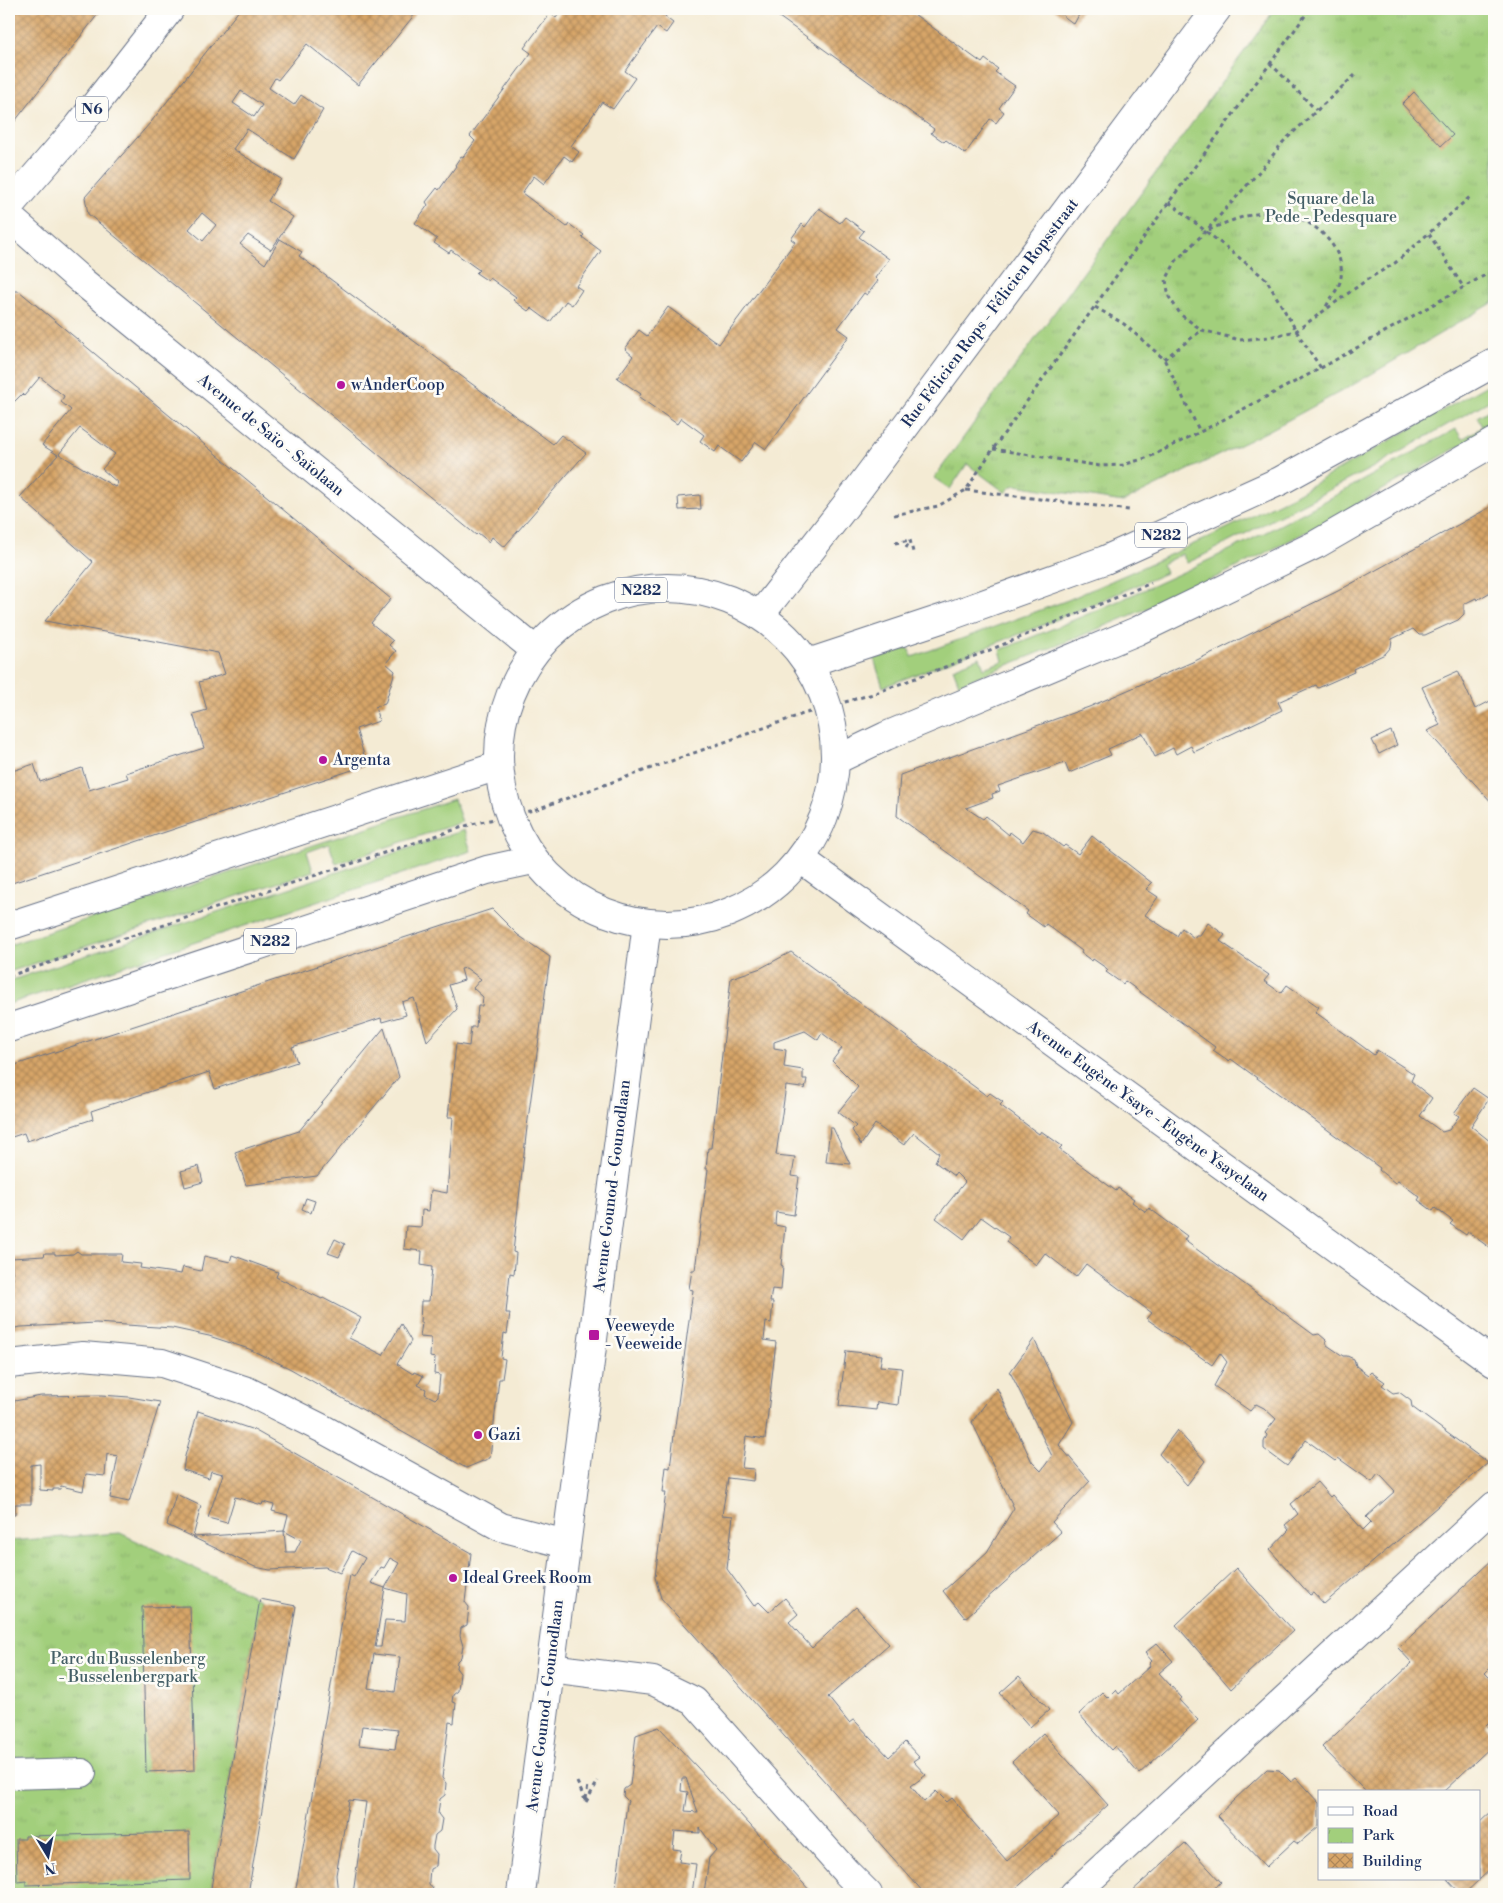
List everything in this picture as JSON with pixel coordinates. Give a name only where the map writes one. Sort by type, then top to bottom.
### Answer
[{"type":"street","name":"N6","points":[[9,206],[77,128],[170,9]]},
{"type":"street","name":"Rue Félicien Rops - Félicien Ropsstraat","points":[[760,615],[857,491],[1217,9]]},
{"type":"street","name":"Avenue de Saïo - Saïolaan","points":[[9,217],[83,282],[535,650]]},
{"type":"street","name":"N282","points":[[808,663],[950,616],[1106,560],[1280,481],[1494,362]]},
{"type":"street","points":[[836,760],[886,736],[1137,631],[1317,544],[1494,442]]},
{"type":"street","name":"N282","points":[[683,588],[723,597],[760,615],[794,645],[808,663],[820,684],[829,707],[835,733],[836,760],[832,795],[820,829],[801,859],[777,885],[748,904],[716,918],[682,924],[647,924],[620,918],[596,910],[572,896],[551,879],[534,860],[520,839],[509,816],[502,792],[498,766],[499,735],[506,705],[518,676],[535,650],[565,621],[601,601],[641,590],[683,588]]},
{"type":"street","points":[[9,926],[498,766]]},
{"type":"street","name":"Avenue Eugène Ysaye - Eugène Ysayelaan","points":[[801,859],[1494,1363]]},
{"type":"street","name":"N282","points":[[9,1028],[487,870],[534,860]]},
{"type":"street","name":"Avenue Gounod - Gounodlaan","points":[[520,1894],[647,924]]},
{"type":"street","points":[[9,1364],[83,1356],[162,1363],[172,1366],[247,1391],[501,1527],[566,1544]]},
{"type":"street","points":[[1074,1894],[1494,1506]]},
{"type":"street","points":[[550,1668],[653,1681],[694,1701],[846,1872],[868,1894]]},
{"type":"street","points":[[9,1775],[82,1773]]},
{"type":"path","points":[[894,515],[938,506],[966,490],[992,449],[1168,202],[1310,9]]},
{"type":"path","points":[[1270,63],[1316,110]]},
{"type":"path","points":[[1355,74],[1283,142],[1266,164],[1206,231],[1176,261],[1166,280],[1169,297],[1181,315],[1202,330],[1240,340],[1269,338],[1296,331],[1368,279],[1395,263],[1471,196]]},
{"type":"path","points":[[1168,202],[1266,279],[1296,331],[1321,368]]},
{"type":"path","points":[[1206,231],[1234,219],[1262,214],[1282,213],[1305,220],[1332,244],[1340,262],[1340,282],[1324,311]]},
{"type":"path","points":[[1429,234],[1464,288]]},
{"type":"path","points":[[992,449],[1100,466],[1124,465],[1149,457],[1321,368],[1494,270]]},
{"type":"path","points":[[1095,307],[1124,324],[1164,359],[1200,432]]},
{"type":"path","points":[[1164,359],[1202,330]]},
{"type":"path","points":[[966,490],[1138,511],[1155,538]]},
{"type":"path","points":[[896,544],[910,540]]},
{"type":"path","points":[[906,548],[910,540]]},
{"type":"path","points":[[910,540],[913,552]]},
{"type":"path","points":[[9,976],[472,824],[509,816]]},
{"type":"path","points":[[586,1802],[598,1781]]},
{"type":"path","points":[[577,1782],[586,1802]]},
{"type":"path","points":[[586,1802],[588,1785]]},
{"type":"green space","name":"Square de la Pede - Pedesquare","points":[[1275,9],[1494,9],[1494,302],[1351,386],[1268,431],[1123,502],[1016,485],[1010,487],[1006,493],[967,464],[950,489],[934,478]]},
{"type":"green space","points":[[1494,381],[1494,398],[1370,469],[1202,556],[1187,563],[1182,554],[1162,564],[1166,573],[1043,625],[883,687],[874,659],[908,648],[912,657],[1068,600],[1136,570],[1291,497]]},
{"type":"green space","points":[[1494,407],[1494,426],[1315,527],[1204,583],[1144,610],[959,684],[953,668],[980,657],[984,668],[1003,661],[1000,650],[1124,599],[1216,557],[1299,515],[1456,429],[1462,439],[1482,427],[1477,417]]},
{"type":"green space","points":[[454,799],[462,822],[336,864],[329,844],[307,852],[313,871],[9,972],[9,945]]},
{"type":"green space","points":[[464,830],[471,851],[9,1004],[9,981]]},
{"type":"green space","name":"Parc du Busselenberg - Busselenbergpark","points":[[120,1533],[260,1599],[210,1894],[9,1894],[9,1541]]},
{"type":"building","points":[[9,9],[102,9],[12,125],[9,125]]},
{"type":"building","points":[[240,9],[419,9],[358,85],[307,44],[278,80],[275,78],[269,88],[294,105],[301,95],[323,110],[294,159],[247,129],[233,149],[281,179],[268,201],[293,217],[271,250],[248,235],[240,244],[265,264],[280,239],[302,252],[299,256],[553,444],[561,435],[586,453],[504,547],[492,537],[489,542],[478,533],[476,535],[88,214],[85,197],[151,122]],"holes":[[[241,91],[262,105],[254,117],[233,103]],[[202,213],[216,225],[203,241],[189,229]]]},
{"type":"building","points":[[563,9],[671,9],[665,17],[673,23],[666,33],[657,27],[625,71],[635,78],[613,109],[602,102],[571,146],[579,152],[572,162],[564,156],[544,184],[534,176],[522,193],[567,227],[569,224],[584,235],[582,237],[601,251],[576,286],[582,290],[572,305],[566,301],[550,322],[531,308],[528,311],[513,300],[516,297],[490,278],[488,281],[476,273],[479,270],[451,250],[449,253],[434,243],[437,239],[415,223],[428,205],[426,202],[437,188],[439,190],[461,156],[463,157],[475,141],[470,136],[531,53],[524,48],[550,13],[556,18]]},
{"type":"building","points":[[768,9],[907,9],[982,63],[985,59],[998,69],[995,72],[1015,86],[999,108],[1004,112],[996,123],[990,119],[965,154],[946,140],[944,142],[931,133],[934,129]]},
{"type":"building","points":[[1054,9],[1082,9],[1074,24]]},
{"type":"building","points":[[1414,92],[1453,135],[1441,146],[1402,104]]},
{"type":"building","points":[[819,208],[840,223],[845,217],[864,231],[859,237],[889,259],[875,278],[878,281],[867,295],[864,293],[838,328],[849,336],[766,449],[756,442],[741,462],[719,446],[715,452],[700,441],[704,435],[681,418],[677,424],[639,397],[641,394],[617,378],[633,356],[625,349],[639,330],[647,336],[668,307],[719,344],[795,242],[791,239],[802,224],[805,227]]},
{"type":"building","points":[[9,291],[19,291],[391,599],[371,623],[393,641],[389,645],[396,651],[386,663],[395,671],[385,704],[375,707],[379,721],[356,729],[367,765],[9,884],[9,772],[34,764],[40,782],[82,768],[89,790],[128,778],[126,773],[204,748],[193,714],[207,710],[199,682],[225,674],[218,653],[45,621],[93,562],[20,497],[58,455],[42,445],[71,410],[61,402],[64,396],[40,377],[24,396],[22,394],[9,407]],"holes":[[[80,428],[115,454],[102,469],[118,483],[115,487],[59,454]]]},
{"type":"building","points":[[700,495],[701,509],[679,510],[678,497]]},
{"type":"building","points":[[1494,505],[1494,590],[1477,600],[1476,598],[1464,604],[1464,614],[1458,620],[1425,635],[1419,635],[1413,629],[1392,639],[1391,647],[1385,654],[1353,669],[1354,672],[1318,688],[1316,685],[1278,702],[1282,710],[1194,752],[1191,746],[1176,754],[1173,748],[1155,757],[1143,733],[1108,749],[1111,755],[1069,773],[1065,763],[998,786],[1000,791],[992,794],[993,798],[966,808],[983,819],[986,816],[1009,835],[1010,832],[1023,842],[1033,829],[1043,832],[1063,847],[1065,845],[1078,854],[1092,836],[1152,883],[1146,889],[1158,897],[1145,915],[1177,936],[1182,928],[1194,938],[1196,935],[1200,935],[1208,923],[1225,935],[1220,941],[1269,975],[1264,981],[1281,993],[1287,985],[1319,1007],[1315,1012],[1374,1055],[1377,1050],[1414,1074],[1411,1081],[1432,1098],[1420,1116],[1442,1132],[1449,1130],[1459,1116],[1454,1113],[1473,1088],[1489,1099],[1471,1126],[1491,1142],[1494,1137],[1494,1251],[1468,1232],[1466,1235],[1450,1224],[1453,1221],[1435,1208],[1433,1211],[1418,1200],[1420,1197],[1398,1181],[1395,1183],[1379,1170],[1380,1168],[1231,1059],[1229,1061],[1213,1050],[1215,1047],[1125,981],[1123,984],[1106,972],[1108,970],[1106,968],[1081,953],[1082,951],[1046,924],[1044,927],[1026,914],[1028,911],[897,816],[900,775],[1089,707],[1197,660],[1338,591]]},
{"type":"building","points":[[1458,671],[1475,709],[1494,699],[1494,805],[1427,731],[1440,725],[1422,687]]},
{"type":"building","points":[[1391,731],[1397,745],[1379,754],[1372,740]]},
{"type":"building","points":[[492,909],[518,935],[550,957],[527,1127],[513,1252],[516,1253],[514,1274],[510,1273],[506,1313],[510,1313],[507,1334],[504,1333],[501,1358],[505,1359],[502,1379],[499,1379],[490,1458],[466,1468],[289,1368],[249,1349],[209,1336],[172,1328],[96,1323],[9,1329],[9,1281],[13,1280],[11,1258],[44,1256],[45,1253],[55,1253],[55,1255],[73,1254],[77,1251],[81,1254],[122,1254],[121,1262],[141,1264],[140,1268],[181,1274],[183,1267],[201,1271],[204,1256],[230,1262],[232,1255],[278,1272],[276,1277],[323,1298],[361,1318],[349,1338],[383,1355],[401,1324],[411,1341],[397,1364],[413,1374],[414,1372],[423,1376],[418,1385],[426,1389],[425,1394],[435,1399],[438,1396],[440,1375],[434,1374],[435,1358],[430,1357],[431,1338],[420,1337],[422,1323],[420,1323],[421,1301],[429,1301],[432,1267],[421,1265],[422,1251],[404,1249],[406,1226],[421,1227],[422,1210],[429,1211],[431,1190],[447,1193],[453,1117],[448,1117],[456,1044],[469,1046],[471,1027],[476,1027],[478,1006],[482,1006],[483,997],[473,988],[481,979],[466,968],[461,969],[464,980],[449,985],[457,1009],[427,1041],[414,998],[402,1002],[406,1015],[382,1022],[381,1018],[292,1047],[297,1062],[215,1089],[209,1072],[91,1111],[93,1119],[27,1141],[24,1133],[9,1138],[9,1067]]},
{"type":"building","points":[[791,952],[987,1096],[990,1093],[1003,1102],[1000,1105],[1039,1134],[1041,1131],[1062,1146],[1059,1149],[1116,1191],[1118,1188],[1134,1199],[1132,1202],[1146,1212],[1149,1208],[1187,1236],[1184,1240],[1314,1335],[1319,1334],[1326,1340],[1327,1345],[1343,1356],[1354,1359],[1356,1366],[1368,1375],[1371,1372],[1385,1382],[1382,1385],[1393,1393],[1399,1392],[1411,1401],[1412,1407],[1488,1463],[1324,1604],[1314,1593],[1310,1595],[1270,1550],[1289,1530],[1285,1525],[1298,1514],[1291,1504],[1317,1482],[1330,1497],[1332,1495],[1363,1530],[1371,1522],[1366,1517],[1395,1491],[1382,1477],[1378,1474],[1372,1482],[1338,1458],[1335,1461],[1306,1440],[1287,1466],[1264,1449],[1267,1435],[1265,1433],[1276,1419],[1264,1408],[1256,1404],[1250,1411],[1214,1386],[1227,1362],[1220,1353],[1212,1365],[1147,1319],[1152,1313],[1086,1264],[1076,1277],[1045,1253],[1036,1265],[1006,1242],[1009,1237],[981,1217],[964,1239],[936,1218],[965,1182],[956,1173],[954,1176],[935,1162],[939,1153],[914,1133],[904,1145],[875,1124],[861,1145],[852,1130],[856,1126],[838,1112],[858,1087],[832,1061],[842,1048],[822,1033],[818,1040],[805,1031],[774,1042],[774,1048],[786,1050],[784,1067],[803,1070],[803,1079],[807,1079],[805,1089],[801,1086],[801,1088],[786,1086],[776,1155],[795,1157],[792,1176],[799,1177],[794,1215],[776,1212],[775,1225],[785,1227],[781,1265],[783,1266],[781,1290],[772,1289],[770,1302],[773,1302],[771,1323],[766,1322],[764,1340],[776,1342],[765,1439],[746,1436],[742,1468],[754,1469],[753,1481],[728,1478],[722,1515],[733,1516],[727,1569],[754,1606],[759,1602],[769,1612],[785,1598],[798,1614],[789,1622],[812,1648],[856,1607],[889,1644],[828,1697],[849,1723],[853,1720],[855,1721],[889,1757],[905,1742],[919,1757],[913,1761],[926,1775],[911,1786],[924,1802],[936,1791],[947,1802],[952,1798],[1007,1861],[1059,1815],[1012,1762],[1043,1733],[1108,1805],[1010,1894],[925,1894],[661,1598],[655,1577],[666,1492],[663,1492],[666,1467],[670,1468],[693,1290],[689,1289],[692,1270],[695,1270],[708,1169],[706,1169],[708,1148],[711,1148],[731,978],[761,968]]},
{"type":"building","points":[[384,1028],[399,1077],[317,1176],[246,1185],[235,1152],[299,1131]]},
{"type":"building","points":[[830,1128],[833,1128],[850,1164],[826,1162]]},
{"type":"building","points":[[199,1166],[203,1182],[185,1187],[181,1171]]},
{"type":"building","points":[[306,1198],[315,1201],[311,1213],[302,1209]]},
{"type":"building","points":[[335,1239],[345,1244],[339,1257],[328,1253]]},
{"type":"building","points":[[1034,1339],[1073,1422],[1059,1445],[1090,1481],[1052,1522],[1061,1532],[965,1618],[943,1591],[987,1552],[1014,1508],[972,1422],[997,1388],[1032,1462],[1041,1471],[1052,1456],[1010,1372]]},
{"type":"building","points":[[846,1351],[882,1355],[880,1366],[902,1368],[898,1405],[877,1402],[876,1410],[839,1406]]},
{"type":"building","points":[[101,1395],[160,1402],[129,1502],[110,1498],[118,1456],[107,1454],[105,1476],[86,1474],[83,1491],[61,1486],[60,1489],[53,1489],[53,1491],[40,1490],[40,1464],[31,1465],[31,1504],[15,1504],[15,1515],[9,1515],[9,1491],[11,1491],[12,1468],[9,1469],[9,1402],[41,1396]]},
{"type":"building","points":[[198,1411],[254,1430],[471,1553],[465,1602],[469,1607],[467,1625],[461,1628],[460,1636],[463,1646],[456,1668],[460,1673],[458,1691],[453,1695],[452,1702],[456,1703],[454,1723],[449,1722],[442,1778],[446,1783],[445,1795],[440,1799],[438,1814],[442,1819],[440,1831],[435,1835],[433,1846],[437,1854],[436,1866],[430,1869],[429,1884],[433,1889],[432,1894],[353,1894],[366,1802],[349,1800],[336,1875],[338,1894],[295,1894],[350,1575],[354,1577],[365,1558],[352,1551],[340,1573],[325,1567],[270,1570],[255,1567],[167,1525],[176,1494],[201,1506],[193,1537],[284,1531],[288,1515],[272,1511],[274,1505],[263,1502],[262,1505],[235,1497],[227,1523],[208,1518],[223,1474],[211,1471],[209,1478],[183,1470],[185,1456]],"holes":[[[284,1531],[301,1540],[295,1552],[286,1552]],[[390,1558],[399,1563],[385,1588],[371,1583],[381,1567],[384,1568]],[[385,1588],[407,1594],[405,1621],[385,1620],[381,1647],[375,1647]],[[374,1654],[400,1657],[395,1692],[368,1688]],[[362,1726],[398,1730],[395,1749],[359,1745]]]},
{"type":"building","points":[[1177,1430],[1205,1461],[1187,1485],[1159,1454]]},
{"type":"building","points":[[1494,1558],[1494,1664],[1485,1673],[1494,1682],[1494,1717],[1486,1725],[1494,1735],[1494,1744],[1445,1790],[1364,1790],[1322,1747],[1412,1663],[1398,1648]]},
{"type":"building","points":[[1236,1568],[1293,1631],[1231,1689],[1176,1625]]},
{"type":"building","points":[[260,1599],[296,1606],[248,1894],[210,1894]]},
{"type":"building","points":[[190,1606],[195,1770],[146,1772],[142,1607]]},
{"type":"building","points":[[1157,1643],[1173,1661],[1159,1673],[1182,1698],[1179,1700],[1198,1720],[1139,1774],[1115,1746],[1111,1750],[1079,1714],[1102,1692],[1108,1698],[1116,1690],[1119,1694],[1150,1666],[1149,1664],[1152,1661],[1145,1653]]},
{"type":"building","points":[[1019,1676],[1049,1710],[1030,1727],[1000,1693]]},
{"type":"building","points":[[659,1727],[813,1894],[704,1894],[709,1858],[716,1850],[700,1828],[700,1833],[675,1831],[673,1849],[681,1850],[679,1862],[696,1864],[692,1894],[615,1894],[628,1801],[623,1796],[624,1789],[630,1785],[636,1735]],"holes":[[[682,1778],[686,1778],[698,1812],[685,1811],[688,1792],[681,1791]]]},
{"type":"building","points":[[1267,1769],[1279,1770],[1291,1782],[1296,1778],[1318,1802],[1318,1827],[1298,1844],[1294,1841],[1266,1867],[1217,1816]]},
{"type":"building","points":[[1494,1809],[1494,1866],[1480,1879],[1480,1822]]},
{"type":"building","points":[[189,1832],[190,1880],[26,1885],[26,1881],[17,1882],[16,1839],[25,1839],[25,1836]]},
{"type":"building","points":[[1185,1843],[1221,1882],[1208,1894],[1129,1894]]},
{"type":"building","points":[[1448,1880],[1479,1880],[1464,1894],[1461,1894]]},
{"type":"place","name":"wAnderCoop","points":[[341,385]]},
{"type":"place","name":"Argenta","points":[[323,760]]},
{"type":"place","name":"Veeweyde - Veeweide","points":[[594,1335]]},
{"type":"place","name":"Gazi","points":[[478,1435]]},
{"type":"place","name":"Ideal Greek Room","points":[[453,1578]]}]
